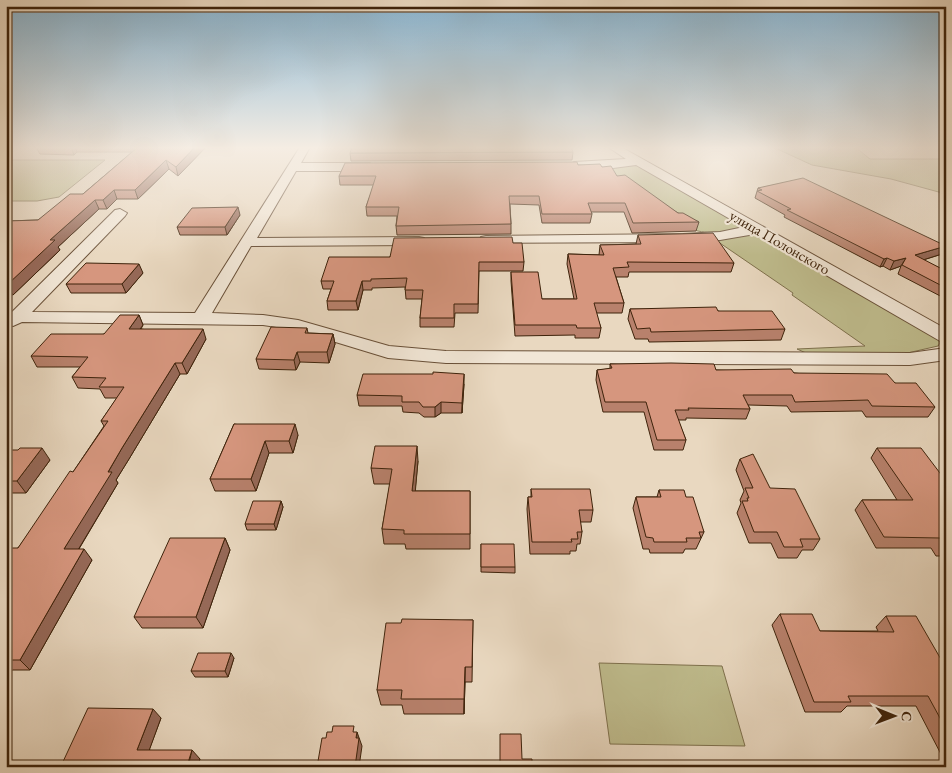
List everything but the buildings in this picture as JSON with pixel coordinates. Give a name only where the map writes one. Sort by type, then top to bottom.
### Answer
[{"type":"street","points":[[200,318],[282,183]]},
{"type":"street","name":"улица Полонского","points":[[676,183],[946,337]]},
{"type":"street","points":[[10,320],[120,213]]},
{"type":"street","points":[[475,240],[683,238],[720,236],[758,229]]},
{"type":"street","points":[[246,242],[435,241]]},
{"type":"street","points":[[10,320],[200,318],[240,325],[298,325],[388,352],[423,356],[910,359],[946,354]]},
{"type":"shaded area","points":[[6,183],[76,183],[59,197],[37,201],[6,201]]},
{"type":"shaded area","points":[[625,183],[670,183],[741,224],[736,229],[725,231],[699,231],[684,225],[649,202]]},
{"type":"shaded area","points":[[906,183],[946,183],[946,194]]},
{"type":"shaded area","points":[[760,234],[938,338],[940,343],[938,346],[903,354],[806,353],[797,349],[865,346],[792,295],[793,293],[714,239]]},
{"type":"shaded area","points":[[599,663],[722,666],[745,746],[610,744]]}]
